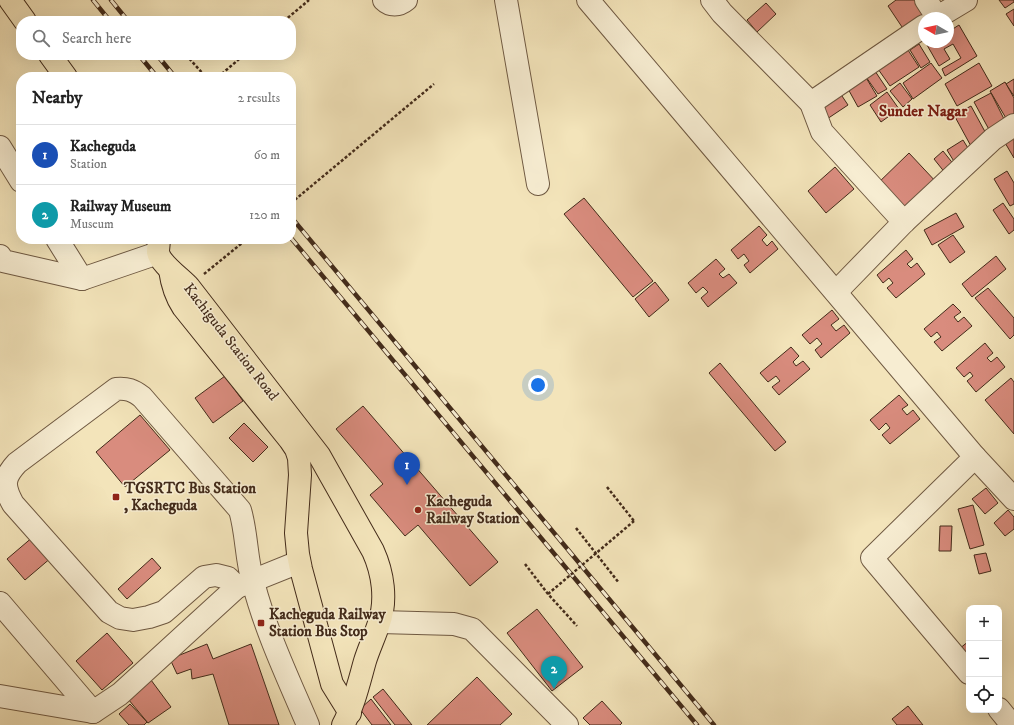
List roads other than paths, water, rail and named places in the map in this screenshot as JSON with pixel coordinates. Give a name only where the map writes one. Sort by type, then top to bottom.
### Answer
[{"type":"main road","points":[[10,0],[21,16]]},
{"type":"main road","points":[[54,60],[62,72]]},
{"type":"main road","name":"Kachiguda Station Road","points":[[162,254],[326,466],[374,551],[380,565],[383,604],[380,622],[366,657],[346,719]]},
{"type":"main road","name":"Kachiguda Station Road","points":[[162,254],[176,296],[183,307],[296,449],[299,458],[300,475],[296,532],[299,562],[332,684],[346,719]]},
{"type":"street","points":[[384,0],[388,4],[394,5],[406,0]]},
{"type":"street","points":[[506,0],[538,184]]},
{"type":"street","points":[[588,0],[976,457],[1014,499]]},
{"type":"street","points":[[712,0],[722,13],[811,103],[822,132],[904,222]]},
{"type":"street","points":[[938,12],[966,0]]},
{"type":"street","points":[[811,103],[918,25]]},
{"type":"street","points":[[836,292],[904,222],[993,139],[1014,125]]},
{"type":"street","points":[[0,148],[16,173]]},
{"type":"street","points":[[61,244],[82,279]]},
{"type":"street","points":[[1,260],[82,279],[162,254]]},
{"type":"street","points":[[245,584],[216,575],[204,577],[164,612],[149,618],[132,620],[120,618],[109,612],[13,504],[7,493],[6,482],[9,472],[17,463],[116,389],[124,388],[134,391],[142,397],[240,510],[244,524],[245,584],[270,635],[308,725]]},
{"type":"street","points":[[966,669],[872,558],[976,457]]},
{"type":"street","points":[[0,696],[93,712],[120,694],[245,584],[299,562]]},
{"type":"street","points":[[0,603],[93,712]]},
{"type":"street","points":[[380,622],[454,624],[472,628],[566,725]]},
{"type":"street","points":[[1002,713],[1012,725]]},
{"type":"railway","points":[[93,0],[106,16]]},
{"type":"railway","points":[[111,0],[124,16]]},
{"type":"railway","points":[[143,60],[153,72]]},
{"type":"railway","points":[[161,60],[171,72]]},
{"type":"railway","points":[[296,223],[714,725]]},
{"type":"railway","points":[[296,244],[697,725]]},
{"type":"place","name":"Kacheguda","points":[[407,485]]},
{"type":"place","name":"TGSRTC Bus Station , Kacheguda","points":[[116,497]]},
{"type":"place","name":"Kacheguda Railway Station","points":[[418,510]]},
{"type":"place","name":"Kacheguda Railway Station Bus Stop","points":[[261,623]]},
{"type":"place","name":"Railway Museum","points":[[554,689]]},
{"type":"district","name":"Sunder Nagar","points":[[923,111]]}]
